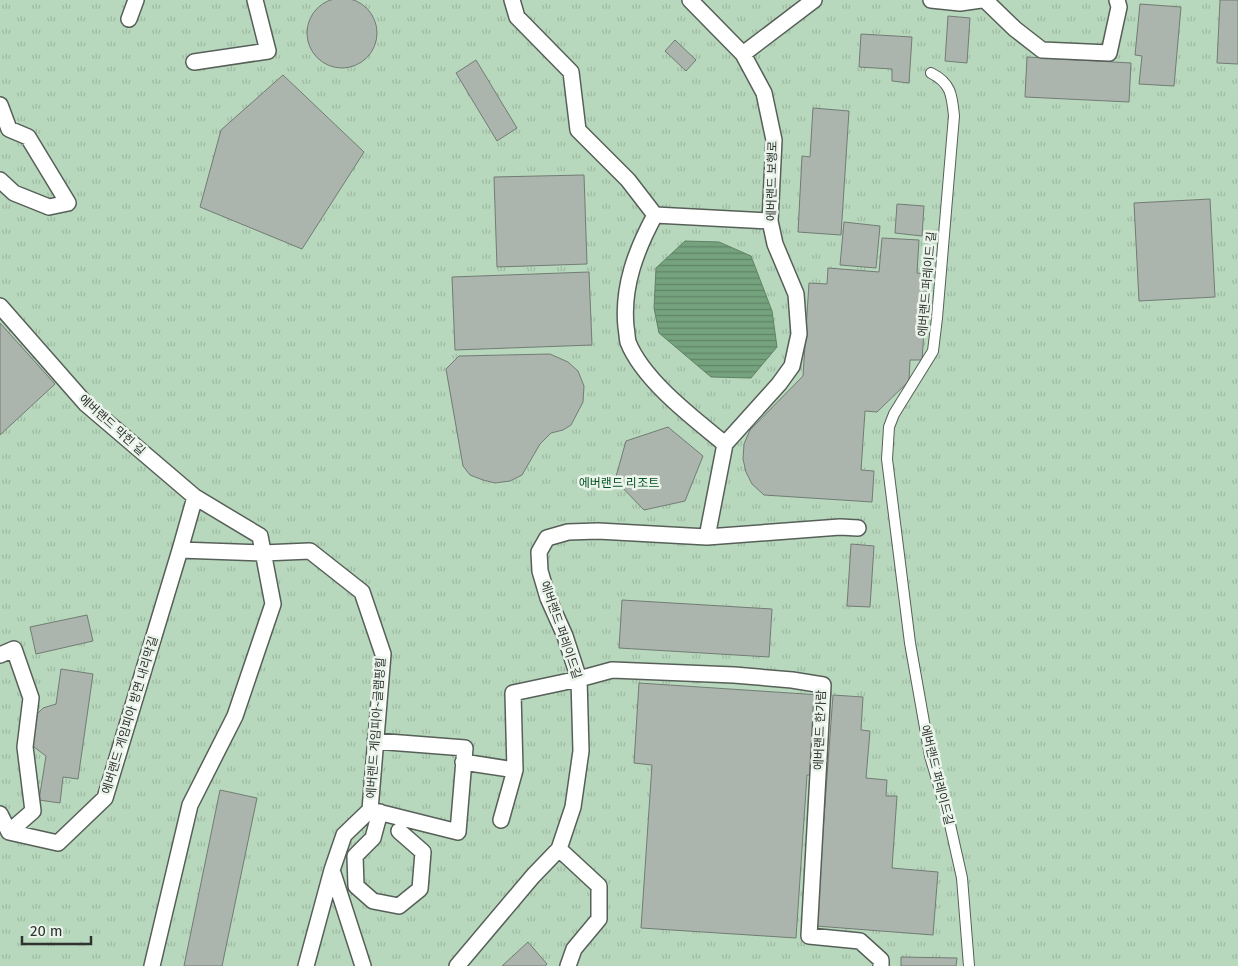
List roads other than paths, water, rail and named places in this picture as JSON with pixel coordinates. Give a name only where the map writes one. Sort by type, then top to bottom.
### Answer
[{"type":"street","points":[[129,19],[136,0]]},
{"type":"street","points":[[194,62],[268,51],[255,0]]},
{"type":"street","points":[[512,0],[517,17],[571,72],[578,130],[628,180],[655,215],[770,221]]},
{"type":"street","name":"에버랜드 보행로","points":[[690,0],[743,54],[764,93],[774,140],[770,221],[775,244],[796,294],[799,334],[792,366],[779,384],[725,444]]},
{"type":"street","points":[[743,54],[814,0]]},
{"type":"street","points":[[931,0],[960,2],[981,0]]},
{"type":"street","points":[[985,0],[1015,29],[1042,50],[1109,53],[1119,8],[1117,0]]},
{"type":"street","points":[[0,105],[9,129],[28,137],[68,203],[49,208],[14,193],[0,180]]},
{"type":"street","points":[[655,215],[641,241],[629,276],[625,313],[628,342],[647,374],[697,421],[725,444],[706,536]]},
{"type":"street","name":"에버랜드 막힌 길","points":[[0,306],[86,404],[194,498],[260,536],[263,553]]},
{"type":"street","points":[[180,550],[194,498]]},
{"type":"street","name":"에버랜드 퍼레이드길","points":[[457,966],[533,876],[559,850],[573,807],[581,751],[579,679],[565,636],[548,598],[540,571],[539,552],[547,538],[568,532],[598,531],[706,536],[840,527],[858,528]]},
{"type":"street","name":"에버랜드 게임피아~글램핑힐","points":[[180,550],[263,553],[310,551],[362,592],[383,654],[375,741],[375,811],[344,835],[332,870],[306,966]]},
{"type":"street","name":"에버랜드 게임피아 방면 내리막길","points":[[10,832],[58,843],[105,798],[180,550]]},
{"type":"street","points":[[152,966],[190,805],[235,716],[272,604],[263,553]]},
{"type":"street","points":[[0,655],[14,649],[31,698],[25,747],[33,811],[10,832],[0,814]]},
{"type":"street","name":"에버랜드 한가람","points":[[515,770],[513,693],[612,670],[734,675],[792,680],[823,685],[809,936],[860,941],[881,960],[880,966]]},
{"type":"street","points":[[375,741],[465,748],[458,832],[375,811],[373,838],[355,856],[356,886],[373,901],[398,906],[420,889],[423,852],[399,831]]},
{"type":"street","points":[[463,762],[515,770],[501,820]]},
{"type":"street","points":[[559,850],[598,886],[599,919],[574,948],[568,966]]},
{"type":"street","points":[[332,870],[363,966]]},
{"type":"lane","name":"에버랜드 퍼레이드 길","points":[[894,526],[887,459],[889,427],[894,414],[933,351],[944,241],[954,116],[952,97],[942,79],[931,73]]},
{"type":"lane","name":"에버랜드 퍼레이드길","points":[[894,526],[910,643],[930,756],[962,878],[969,966]]},
{"type":"park label","name":"에버랜드 리조트","points":[[619,483]]}]
